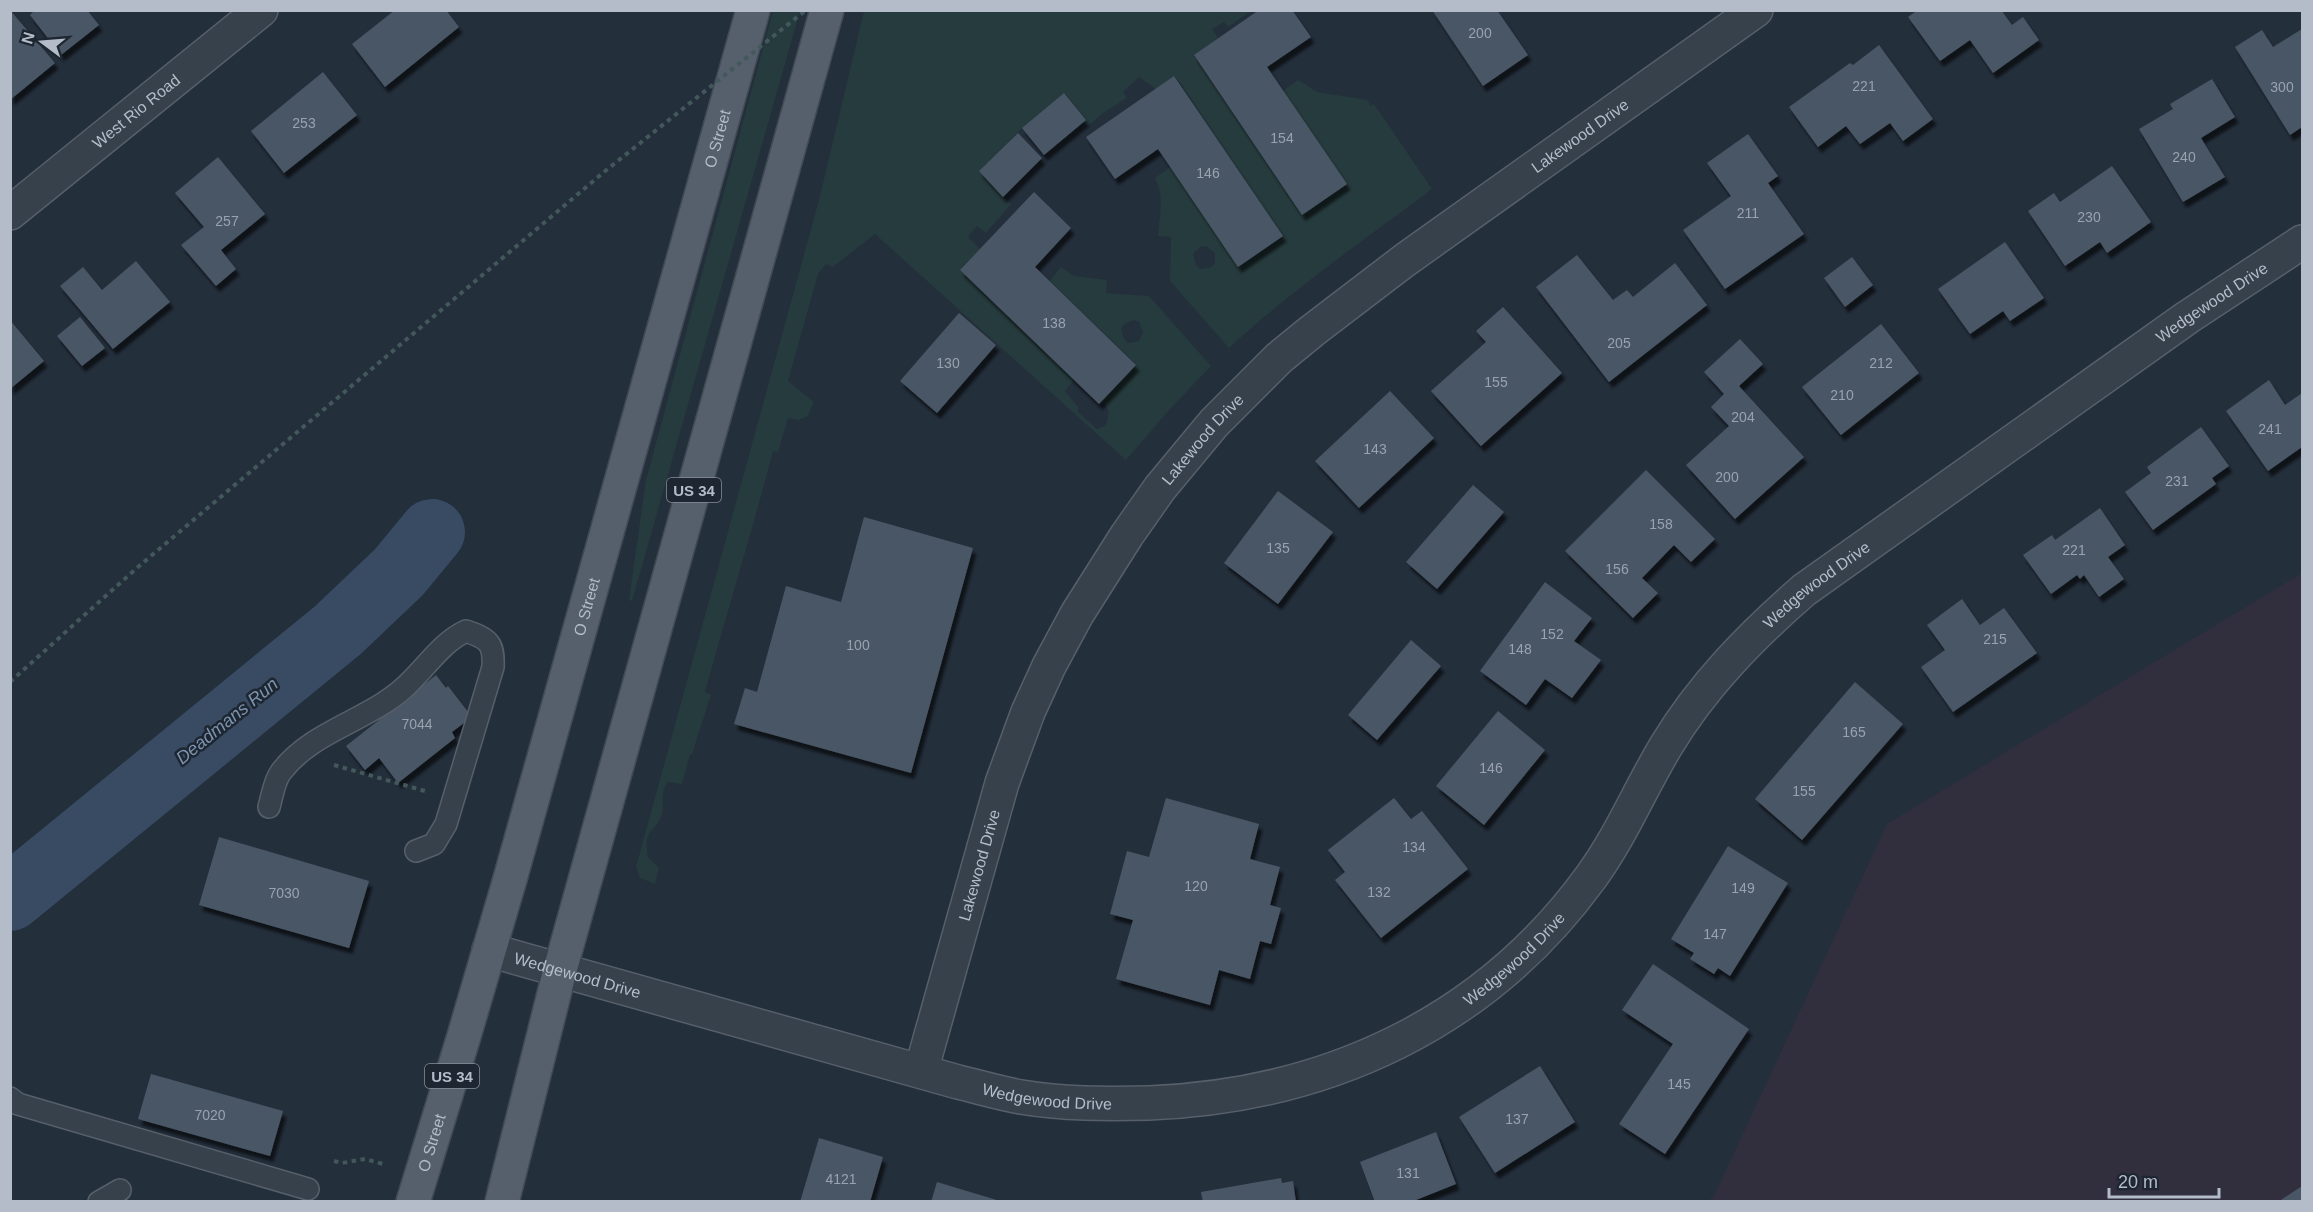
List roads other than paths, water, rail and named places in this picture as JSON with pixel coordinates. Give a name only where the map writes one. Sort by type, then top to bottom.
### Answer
[{"type":"main road","name":"O Street","points":[[413,1202],[489,950],[753,10]]},
{"type":"main road","name":"US 34","points":[[502,1202],[560,970],[827,10]]},
{"type":"street","name":"West Rio Road","points":[[10,213],[261,10]]},
{"type":"street","name":"Lakewood Drive","points":[[921,1071],[1002,783],[1028,712],[1077,614],[1126,535],[1160,488],[1214,423],[1279,358],[1312,331],[1405,260],[1756,10]]},
{"type":"street","name":"Wedgewood Drive","points":[[489,950],[921,1071],[991,1090],[1034,1098],[1101,1104],[1180,1101],[1258,1091],[1325,1073],[1406,1039],[1451,1012],[1474,996],[1548,930],[1591,877],[1626,820],[1667,744],[1707,687],[1760,628],[1804,590],[2188,317],[2302,242]]},
{"type":"lane","points":[[269,807],[279,774],[298,754],[343,724],[378,709],[412,681],[453,638],[466,632],[484,638],[493,650],[493,667],[446,824],[434,844],[416,851]]},
{"type":"lane","points":[[10,1098],[18,1104],[308,1189]]},
{"type":"lane","points":[[99,1202],[120,1190]]},
{"type":"waterway","name":"Deadmans Run","points":[[10,898],[338,630],[399,572],[432,532]]}]
